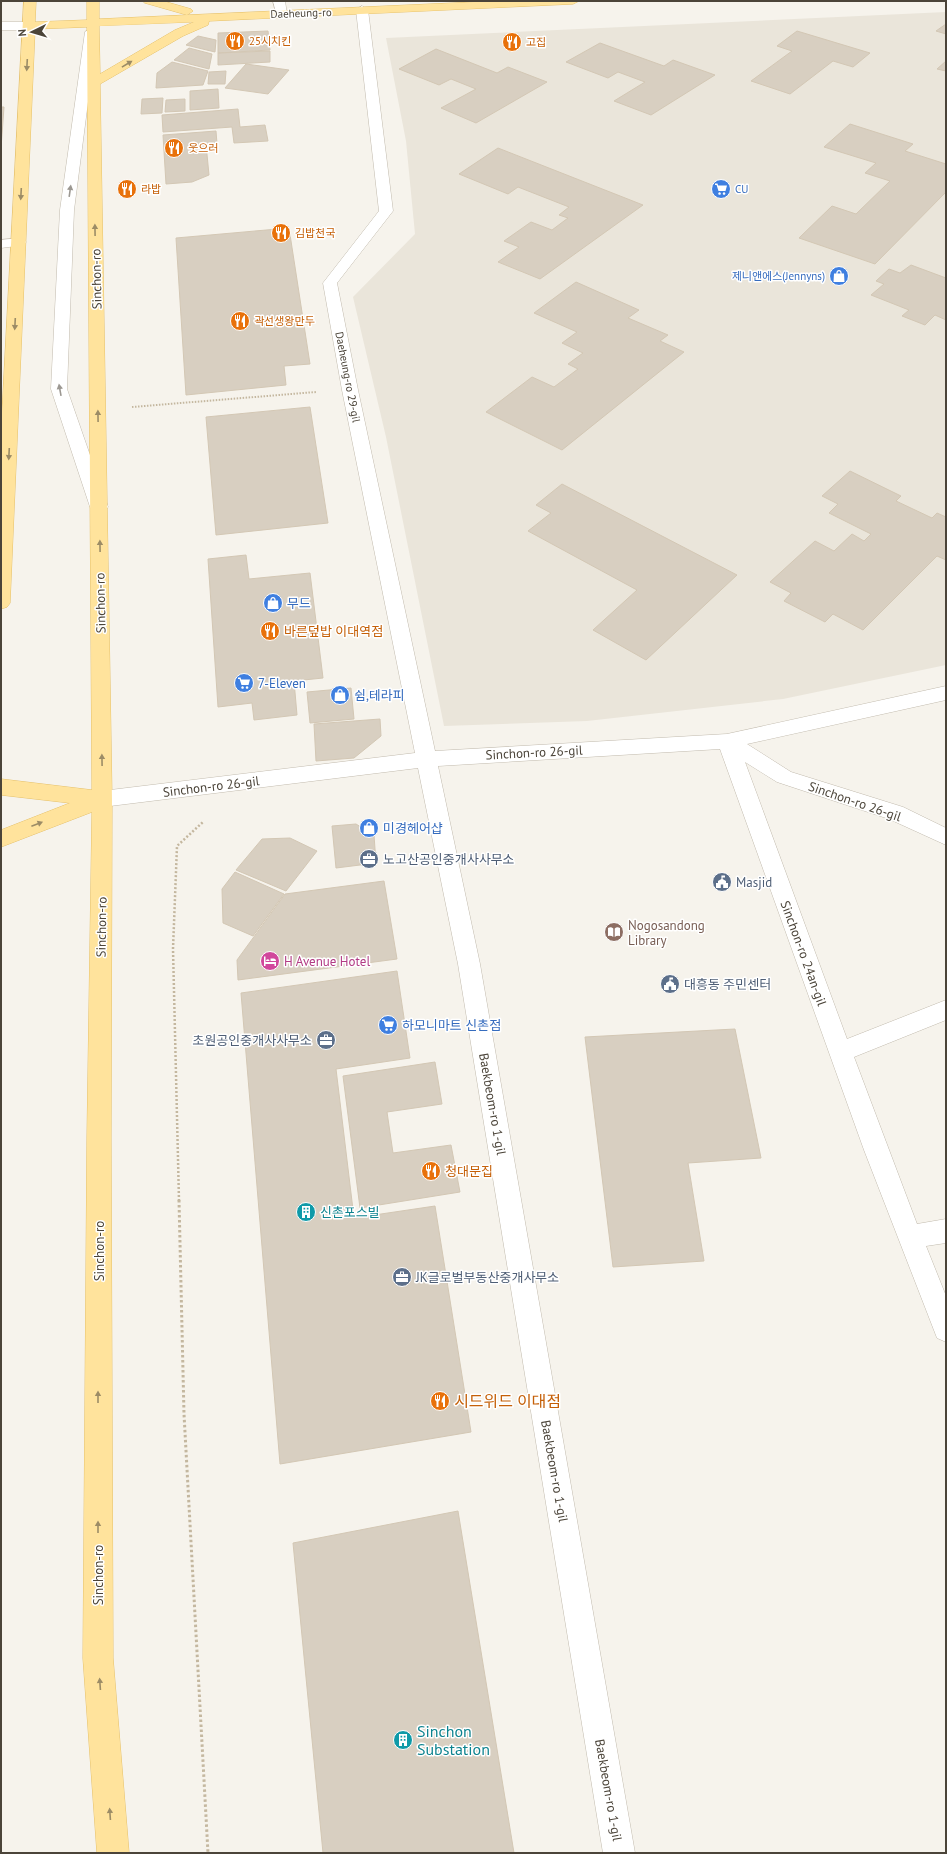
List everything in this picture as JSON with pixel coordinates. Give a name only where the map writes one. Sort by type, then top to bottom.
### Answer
[{"type":"main road","points":[[1,603],[2,555],[30,1]]},
{"type":"main road","name":"Sinchon-ro","points":[[94,1],[92,22],[102,799],[99,1145],[98,1658],[113,1853]]},
{"type":"main road","points":[[149,1],[216,17]]},
{"type":"main road","name":"Daeheung-ro","points":[[29,26],[573,1]]},
{"type":"main road","points":[[93,83],[179,33],[216,17]]},
{"type":"main road","points":[[1,787],[102,799]]},
{"type":"main road","points":[[1,838],[102,799]]},
{"type":"street","points":[[279,1],[281,14]]},
{"type":"street","name":"Daeheung-ro 29-gil","points":[[362,10],[386,211],[330,283],[350,390],[427,759]]},
{"type":"street","points":[[92,22],[67,210],[59,389],[99,507]]},
{"type":"street","points":[[1,26],[29,26]]},
{"type":"street","points":[[1,244],[19,242]]},
{"type":"street","points":[[727,741],[946,693]]},
{"type":"street","name":"Sinchon-ro 26-gil","points":[[102,799],[427,759],[727,741],[784,777],[896,813],[946,836]]},
{"type":"street","name":"Sinchon-ro 24an-gil","points":[[727,741],[840,1052],[946,1329]]},
{"type":"street","name":"Baekbeom-ro 1-gil","points":[[427,759],[469,964],[619,1853]]},
{"type":"street","points":[[840,1052],[946,1010]]},
{"type":"street","points":[[910,1237],[946,1231]]},
{"type":"path","points":[[98,410],[350,390]]},
{"type":"path","points":[[206,820],[177,846],[173,949],[184,1414],[208,1853]]},
{"type":"shaded area","points":[[946,12],[946,665],[783,699],[587,721],[444,726],[386,437],[353,297],[415,234],[406,141],[386,38]]},
{"type":"building","points":[[946,24],[946,34],[936,31]]},
{"type":"building","points":[[268,31],[270,50],[218,53],[218,33]]},
{"type":"building","points":[[797,31],[870,53],[853,67],[833,61],[790,94],[751,81],[792,51],[777,46]]},
{"type":"building","points":[[198,36],[216,40],[215,52],[186,45]]},
{"type":"building","points":[[600,43],[664,66],[673,60],[715,75],[651,115],[614,101],[645,82],[618,72],[608,78],[566,62]]},
{"type":"building","points":[[189,48],[212,54],[209,69],[174,60]]},
{"type":"building","points":[[436,49],[497,73],[508,67],[547,82],[476,123],[441,108],[476,89],[451,79],[439,85],[399,69]]},
{"type":"building","points":[[270,51],[270,62],[218,65],[218,53]]},
{"type":"building","points":[[946,61],[946,71],[937,69]]},
{"type":"building","points":[[172,62],[208,71],[203,85],[156,88],[157,73]]},
{"type":"building","points":[[246,64],[289,70],[268,94],[225,88]]},
{"type":"building","points":[[226,71],[225,84],[208,84],[209,72]]},
{"type":"building","points":[[218,89],[219,108],[190,110],[190,91]]},
{"type":"building","points":[[163,98],[162,113],[141,114],[142,99]]},
{"type":"building","points":[[185,99],[185,111],[165,112],[166,100]]},
{"type":"building","points":[[1,107],[4,107],[1,148]]},
{"type":"building","points":[[238,109],[240,127],[265,125],[268,141],[234,143],[232,127],[163,132],[162,115]]},
{"type":"building","points":[[850,124],[913,144],[905,151],[946,164],[946,192],[875,264],[799,238],[832,206],[856,214],[890,181],[865,173],[876,163],[824,147]]},
{"type":"building","points":[[216,131],[217,144],[206,144],[209,175],[192,182],[166,184],[163,135]]},
{"type":"building","points":[[498,148],[643,205],[540,279],[498,262],[519,247],[504,241],[531,222],[552,230],[568,218],[559,215],[569,207],[518,187],[508,194],[459,174]]},
{"type":"building","points":[[289,228],[310,364],[284,366],[286,385],[186,395],[176,238]]},
{"type":"building","points":[[911,265],[946,278],[946,320],[935,315],[925,325],[902,316],[909,310],[871,295],[884,284],[876,281],[889,269],[900,273]]},
{"type":"building","points":[[576,282],[639,310],[628,318],[668,335],[660,341],[684,352],[562,450],[486,412],[532,377],[554,387],[578,369],[568,364],[583,353],[562,343],[577,332],[534,313]]},
{"type":"building","points":[[310,407],[328,523],[216,535],[206,417]]},
{"type":"building","points":[[850,471],[901,496],[896,501],[932,518],[937,513],[946,517],[946,560],[937,556],[863,630],[833,614],[825,622],[784,601],[791,593],[770,582],[815,541],[834,551],[852,534],[864,541],[871,534],[829,513],[838,504],[822,496]]},
{"type":"building","points":[[562,484],[737,575],[646,660],[593,630],[637,590],[528,531],[551,513],[536,505]]},
{"type":"building","points":[[246,555],[249,579],[310,573],[323,678],[294,681],[297,715],[254,720],[252,703],[218,707],[208,559]]},
{"type":"building","points":[[351,688],[354,719],[310,723],[307,692]]},
{"type":"building","points":[[380,719],[381,736],[354,758],[316,761],[314,724]]},
{"type":"building","points":[[356,824],[374,835],[376,863],[336,868],[332,826]]},
{"type":"building","points":[[290,838],[317,851],[286,891],[236,870],[262,839]]},
{"type":"building","points":[[235,872],[284,894],[253,936],[223,923],[222,889]]},
{"type":"building","points":[[384,881],[397,959],[238,980],[237,960],[285,894]]},
{"type":"building","name":"신촌포스빌","points":[[397,971],[410,1058],[336,1069],[354,1218],[435,1206],[471,1432],[280,1464],[241,993]]},
{"type":"building","points":[[735,1029],[761,1158],[688,1163],[704,1261],[613,1267],[585,1037]]},
{"type":"building","points":[[435,1062],[442,1104],[387,1112],[393,1153],[451,1145],[460,1192],[360,1208],[343,1076]]},
{"type":"building","name":"Sinchon Substation","points":[[458,1511],[514,1853],[323,1853],[293,1543]]},
{"type":"place","name":"25시치킨","points":[[235,41]]},
{"type":"place","name":"고집","points":[[512,42]]},
{"type":"place","name":"웃으러","points":[[174,148]]},
{"type":"place","name":"라밥","points":[[127,189]]},
{"type":"place","name":"CU","points":[[721,189]]},
{"type":"place","name":"김밥천국","points":[[281,233]]},
{"type":"place","name":"제니앤에스(Jennyns)","points":[[839,276]]},
{"type":"place","name":"곽선생왕만두","points":[[240,321]]},
{"type":"place","name":"무드","points":[[273,603]]},
{"type":"place","name":"바른덮밥 이대역점","points":[[270,631]]},
{"type":"place","name":"7-Eleven","points":[[244,683]]},
{"type":"place","name":"쉼,테라피","points":[[340,695]]},
{"type":"place","name":"미경헤어샵","points":[[369,828]]},
{"type":"place","name":"노고산공인중개사사무소","points":[[369,859]]},
{"type":"place","name":"Masjid","points":[[722,882]]},
{"type":"place","name":"Nogosandong Library","points":[[614,932]]},
{"type":"place","name":"H Avenue Hotel","points":[[270,961]]},
{"type":"place","name":"대흥동 주민센터","points":[[670,984]]},
{"type":"place","name":"하모니마트 신촌점","points":[[388,1025]]},
{"type":"place","name":"초원공인중개사사무소","points":[[326,1040]]},
{"type":"place","name":"청대문집","points":[[431,1171]]},
{"type":"place","name":"신촌포스빌","points":[[306,1212]]},
{"type":"place","name":"JK글로벌부동산중개사무소","points":[[402,1277]]},
{"type":"place","name":"시드위드 이대점","points":[[440,1401]]},
{"type":"place","name":"Sinchon Substation","points":[[403,1740]]}]
